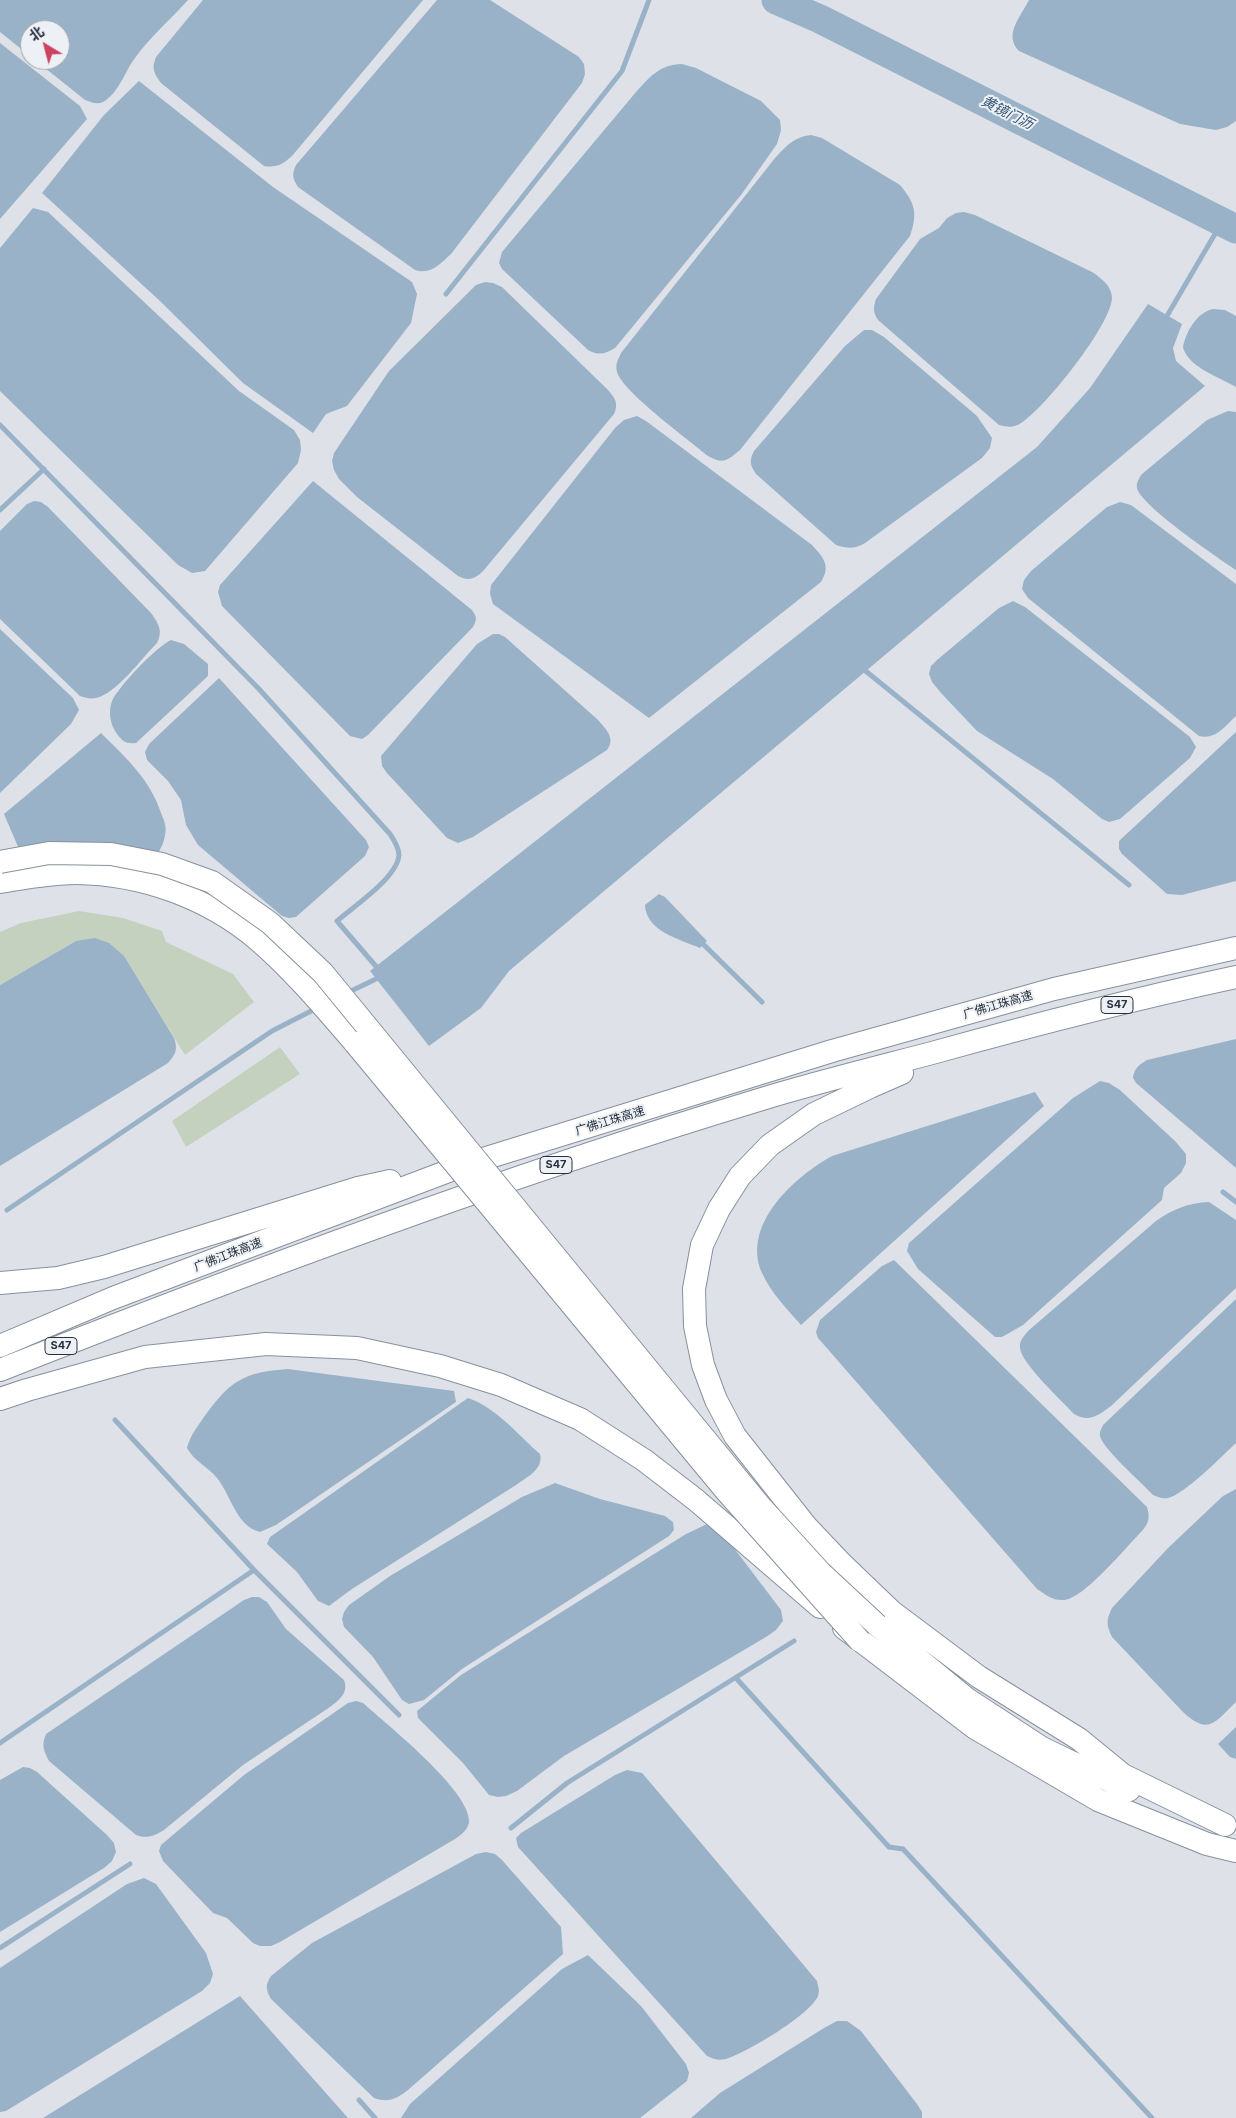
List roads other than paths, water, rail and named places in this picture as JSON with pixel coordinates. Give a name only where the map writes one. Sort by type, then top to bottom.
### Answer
[{"type":"highway","points":[[0,862],[48,853],[111,854],[162,864],[212,882],[270,923],[322,972],[760,1506],[820,1572],[884,1618]]},
{"type":"highway","points":[[0,882],[37,876],[75,873],[108,875],[140,880],[171,890],[201,903],[257,940],[289,970],[348,1035],[727,1492],[860,1641]]},
{"type":"highway","name":"广佛江珠高速","points":[[0,1346],[113,1298],[468,1164],[869,1041],[1054,989],[1236,948]]},
{"type":"highway","name":"广佛江珠高速","points":[[0,1370],[352,1236],[551,1167],[764,1098],[999,1035],[1236,977]]},
{"type":"highway","points":[[999,1035],[870,1087],[814,1114],[770,1145],[740,1176],[719,1209],[702,1245],[694,1289],[695,1326],[703,1365],[716,1400],[735,1436],[806,1526],[842,1564],[884,1618],[967,1699],[1042,1748],[1119,1786],[1231,1827]]},
{"type":"highway","points":[[0,1284],[58,1278],[104,1268],[358,1188],[468,1164]]},
{"type":"highway","points":[[0,1399],[146,1357],[266,1344],[357,1348],[440,1366],[501,1385],[580,1419],[644,1460],[696,1500],[860,1641],[975,1728],[1098,1800],[1207,1844],[1236,1851]]},
{"type":"water","points":[[0,0],[188,0],[141,50],[109,98],[98,103],[85,100],[48,70],[70,70],[70,20],[20,20],[20,48],[0,32]]},
{"type":"water","points":[[203,0],[423,0],[292,156],[280,165],[264,166],[161,83],[155,74],[154,65],[156,57]]},
{"type":"water","points":[[437,0],[490,0],[579,57],[584,64],[585,74],[582,83],[451,254],[435,268],[421,271],[415,270],[298,187],[293,174],[296,165]]},
{"type":"water","points":[[1029,0],[1236,0],[1236,121],[1227,127],[1216,130],[1180,124],[1019,51],[1013,39],[1013,32]]},
{"type":"water","points":[[0,43],[20,59],[20,70],[34,70],[80,106],[87,119],[0,219]]},
{"type":"water","points":[[682,64],[696,68],[761,101],[780,120],[781,130],[777,144],[741,195],[615,348],[605,353],[595,353],[588,350],[502,269],[499,263],[502,252],[646,81],[661,69]]},
{"type":"water","points":[[139,81],[273,187],[412,282],[417,294],[411,323],[347,406],[326,414],[313,433],[243,383],[160,301],[42,193],[104,115]]},
{"type":"water","points":[[811,135],[822,138],[900,185],[909,197],[914,209],[914,221],[910,236],[740,450],[729,459],[722,461],[713,459],[673,428],[631,391],[617,372],[617,362],[621,353],[775,158],[795,140]]},
{"type":"water","points":[[33,208],[48,212],[239,391],[294,430],[300,440],[301,450],[298,463],[205,571],[192,573],[178,565],[0,391],[0,248]]},
{"type":"water","points":[[964,212],[975,215],[1092,272],[1105,283],[1112,294],[1109,311],[1101,327],[1075,365],[1045,401],[1018,425],[1008,427],[999,425],[878,320],[874,312],[876,299],[920,239],[939,228],[947,218],[956,213]]},
{"type":"water","points":[[485,282],[502,287],[607,389],[614,398],[616,407],[614,414],[484,570],[475,577],[466,579],[458,576],[357,497],[339,479],[332,461],[334,453],[389,371],[476,285]]},
{"type":"water","points":[[1148,304],[1182,324],[1173,348],[1176,361],[1205,386],[509,971],[481,1008],[429,1046],[370,971],[1037,447],[1090,388]]},
{"type":"water","points":[[1213,309],[1225,310],[1236,316],[1236,387],[1198,366],[1183,348],[1186,336],[1193,324],[1202,314]]},
{"type":"water","points":[[864,330],[872,330],[884,337],[977,416],[992,438],[990,448],[982,458],[865,543],[848,548],[836,545],[756,474],[751,465],[751,458],[754,451],[845,346]]},
{"type":"water","points":[[1228,411],[1236,412],[1236,570],[1165,518],[1141,496],[1137,488],[1142,474],[1207,420]]},
{"type":"water","points":[[637,416],[812,545],[823,558],[826,567],[821,582],[649,718],[493,604],[490,594],[491,585],[615,428],[624,420]]},
{"type":"water","points":[[313,481],[472,610],[476,617],[473,627],[362,739],[350,736],[222,606],[218,592],[220,585]]},
{"type":"water","points":[[34,501],[41,502],[48,507],[151,613],[159,628],[160,635],[157,643],[120,683],[104,695],[96,698],[80,696],[0,619],[0,531],[27,504]]},
{"type":"water","points":[[1120,502],[1131,505],[1236,584],[1236,716],[1224,728],[1210,736],[1199,736],[1028,598],[1022,589],[1024,580],[1031,571],[1107,507]]},
{"type":"water","points":[[1013,601],[1025,607],[1190,737],[1196,747],[1190,758],[1120,819],[1109,822],[1102,819],[1053,779],[977,731],[932,682],[929,674],[931,666],[937,660],[999,608]]},
{"type":"water","points":[[0,629],[73,698],[79,710],[71,724],[0,793]]},
{"type":"water","points":[[493,634],[505,637],[597,719],[609,734],[610,746],[607,750],[473,837],[458,843],[447,838],[387,773],[382,766],[381,756],[477,644]]},
{"type":"water","points":[[171,640],[184,644],[208,664],[208,676],[136,743],[125,742],[117,734],[111,722],[110,709],[112,701],[138,668]]},
{"type":"water","points":[[219,678],[366,840],[369,847],[365,856],[296,917],[282,916],[198,845],[186,825],[181,800],[168,781],[147,760],[145,752],[149,744]]},
{"type":"water","points":[[1236,732],[1236,881],[1182,895],[1167,894],[1122,854],[1119,849],[1119,841]]},
{"type":"water","points":[[101,733],[144,779],[156,801],[166,829],[164,842],[159,851],[154,859],[25,863],[4,814]]},
{"type":"water","points":[[659,894],[665,897],[707,941],[700,948],[665,933],[651,921],[645,905]]},
{"type":"water","points":[[95,938],[109,943],[124,956],[174,1038],[176,1048],[174,1054],[168,1063],[0,1166],[0,985],[76,941]]},
{"type":"water","points":[[1236,1039],[1236,1168],[1136,1083],[1133,1078],[1137,1067],[1147,1060]]},
{"type":"water","points":[[1100,1081],[1109,1083],[1120,1090],[1176,1142],[1186,1154],[1186,1163],[1181,1173],[1164,1188],[1162,1200],[1023,1325],[1002,1337],[995,1337],[918,1269],[907,1251],[909,1243],[1073,1098]]},
{"type":"water","points":[[1035,1092],[1044,1106],[801,1325],[770,1287],[762,1273],[757,1255],[759,1237],[765,1220],[775,1204],[802,1176],[832,1156]]},
{"type":"water","points":[[1209,1202],[1236,1220],[1236,1288],[1111,1406],[1094,1417],[1084,1418],[1074,1414],[1027,1363],[1020,1348],[1022,1339],[1028,1331],[1156,1221],[1181,1207]]},
{"type":"water","points":[[894,1260],[1147,1507],[1148,1520],[1142,1531],[1094,1582],[1083,1591],[1064,1600],[1056,1600],[1037,1589],[818,1338],[816,1332],[820,1320],[882,1266]]},
{"type":"water","points":[[1236,1299],[1236,1443],[1184,1490],[1168,1498],[1160,1498],[1153,1495],[1108,1449],[1102,1442],[1101,1430],[1103,1425]]},
{"type":"water","points":[[288,1369],[454,1391],[456,1402],[276,1525],[260,1532],[252,1529],[245,1523],[217,1478],[193,1457],[187,1448],[201,1421],[230,1387],[249,1376],[273,1370]]},
{"type":"water","points":[[468,1398],[488,1408],[506,1422],[540,1454],[541,1459],[537,1468],[516,1485],[352,1589],[329,1606],[318,1601],[297,1572],[267,1544],[270,1537]]},
{"type":"water","points":[[555,1483],[600,1499],[665,1516],[673,1522],[674,1530],[669,1536],[462,1669],[424,1700],[409,1704],[402,1700],[373,1657],[344,1627],[342,1619],[344,1612],[349,1605],[390,1576],[522,1497]]},
{"type":"water","points":[[1236,1489],[1236,1702],[1217,1720],[1206,1725],[1199,1723],[1183,1712],[1112,1637],[1108,1626],[1108,1619],[1112,1608],[1168,1548],[1223,1496]]},
{"type":"water","points":[[705,1525],[712,1525],[721,1531],[781,1610],[783,1621],[776,1630],[766,1637],[564,1756],[517,1791],[506,1796],[489,1795],[463,1763],[418,1718],[417,1711],[461,1675],[686,1534]]},
{"type":"water","points":[[259,1597],[267,1602],[286,1629],[344,1680],[344,1692],[340,1699],[330,1707],[243,1765],[164,1830],[150,1836],[136,1835],[49,1761],[44,1748],[46,1734],[244,1600]]},
{"type":"water","points":[[356,1701],[363,1703],[390,1726],[442,1776],[457,1793],[466,1809],[468,1825],[464,1832],[455,1839],[280,1942],[271,1946],[260,1946],[253,1943],[227,1918],[213,1913],[163,1861],[159,1851],[161,1845],[244,1775],[348,1703]]},
{"type":"water","points":[[1236,1727],[1236,1759],[1230,1757],[1218,1744]]},
{"type":"water","points":[[23,1767],[37,1772],[107,1835],[114,1843],[116,1852],[112,1861],[104,1868],[0,1932],[0,1780]]},
{"type":"water","points":[[627,1770],[642,1773],[817,1981],[818,1996],[813,2004],[803,2013],[762,2041],[726,2059],[721,2060],[707,2056],[518,1847],[516,1838],[521,1833],[615,1775]]},
{"type":"water","points":[[486,1852],[495,1854],[502,1860],[561,1927],[563,1954],[408,2090],[392,2099],[374,2098],[271,1999],[267,1988],[269,1979],[312,1943],[476,1854]]},
{"type":"water","points":[[144,1878],[156,1884],[206,1953],[213,1974],[210,1983],[202,1991],[6,2111],[0,2112],[0,1968],[127,1884]]},
{"type":"water","points":[[588,1955],[641,2006],[686,2064],[689,2073],[687,2081],[640,2118],[401,2118],[410,2104],[562,1969]]},
{"type":"water","points":[[240,1996],[348,2118],[43,2118]]},
{"type":"water","points":[[837,2021],[847,2021],[861,2031],[917,2104],[922,2112],[922,2118],[691,2118],[720,2093]]},
{"type":"waterway","points":[[446,294],[622,71],[649,0]]},
{"type":"waterway","name":"黄镜门沥","points":[[776,0],[820,19],[1236,229]]},
{"type":"waterway","points":[[1164,321],[1222,222]]},
{"type":"waterway","points":[[0,425],[259,689],[390,834],[399,852],[391,873],[364,900],[337,921],[380,971]]},
{"type":"waterway","points":[[0,510],[44,469]]},
{"type":"waterway","points":[[862,668],[1129,885]]},
{"type":"waterway","points":[[700,941],[762,1002]]},
{"type":"waterway","points":[[347,993],[380,977]]},
{"type":"waterway","points":[[7,1210],[272,1031],[317,1008]]},
{"type":"waterway","points":[[1223,1192],[1236,1202]]},
{"type":"waterway","points":[[115,1420],[254,1570],[399,1715]]},
{"type":"waterway","points":[[0,1743],[254,1570]]},
{"type":"waterway","points":[[511,1828],[567,1783],[794,1641]]},
{"type":"waterway","points":[[736,1678],[889,1847],[903,1849],[1152,2118]]},
{"type":"waterway","points":[[0,1948],[130,1864]]},
{"type":"waterway","points":[[359,2100],[375,2118]]}]
